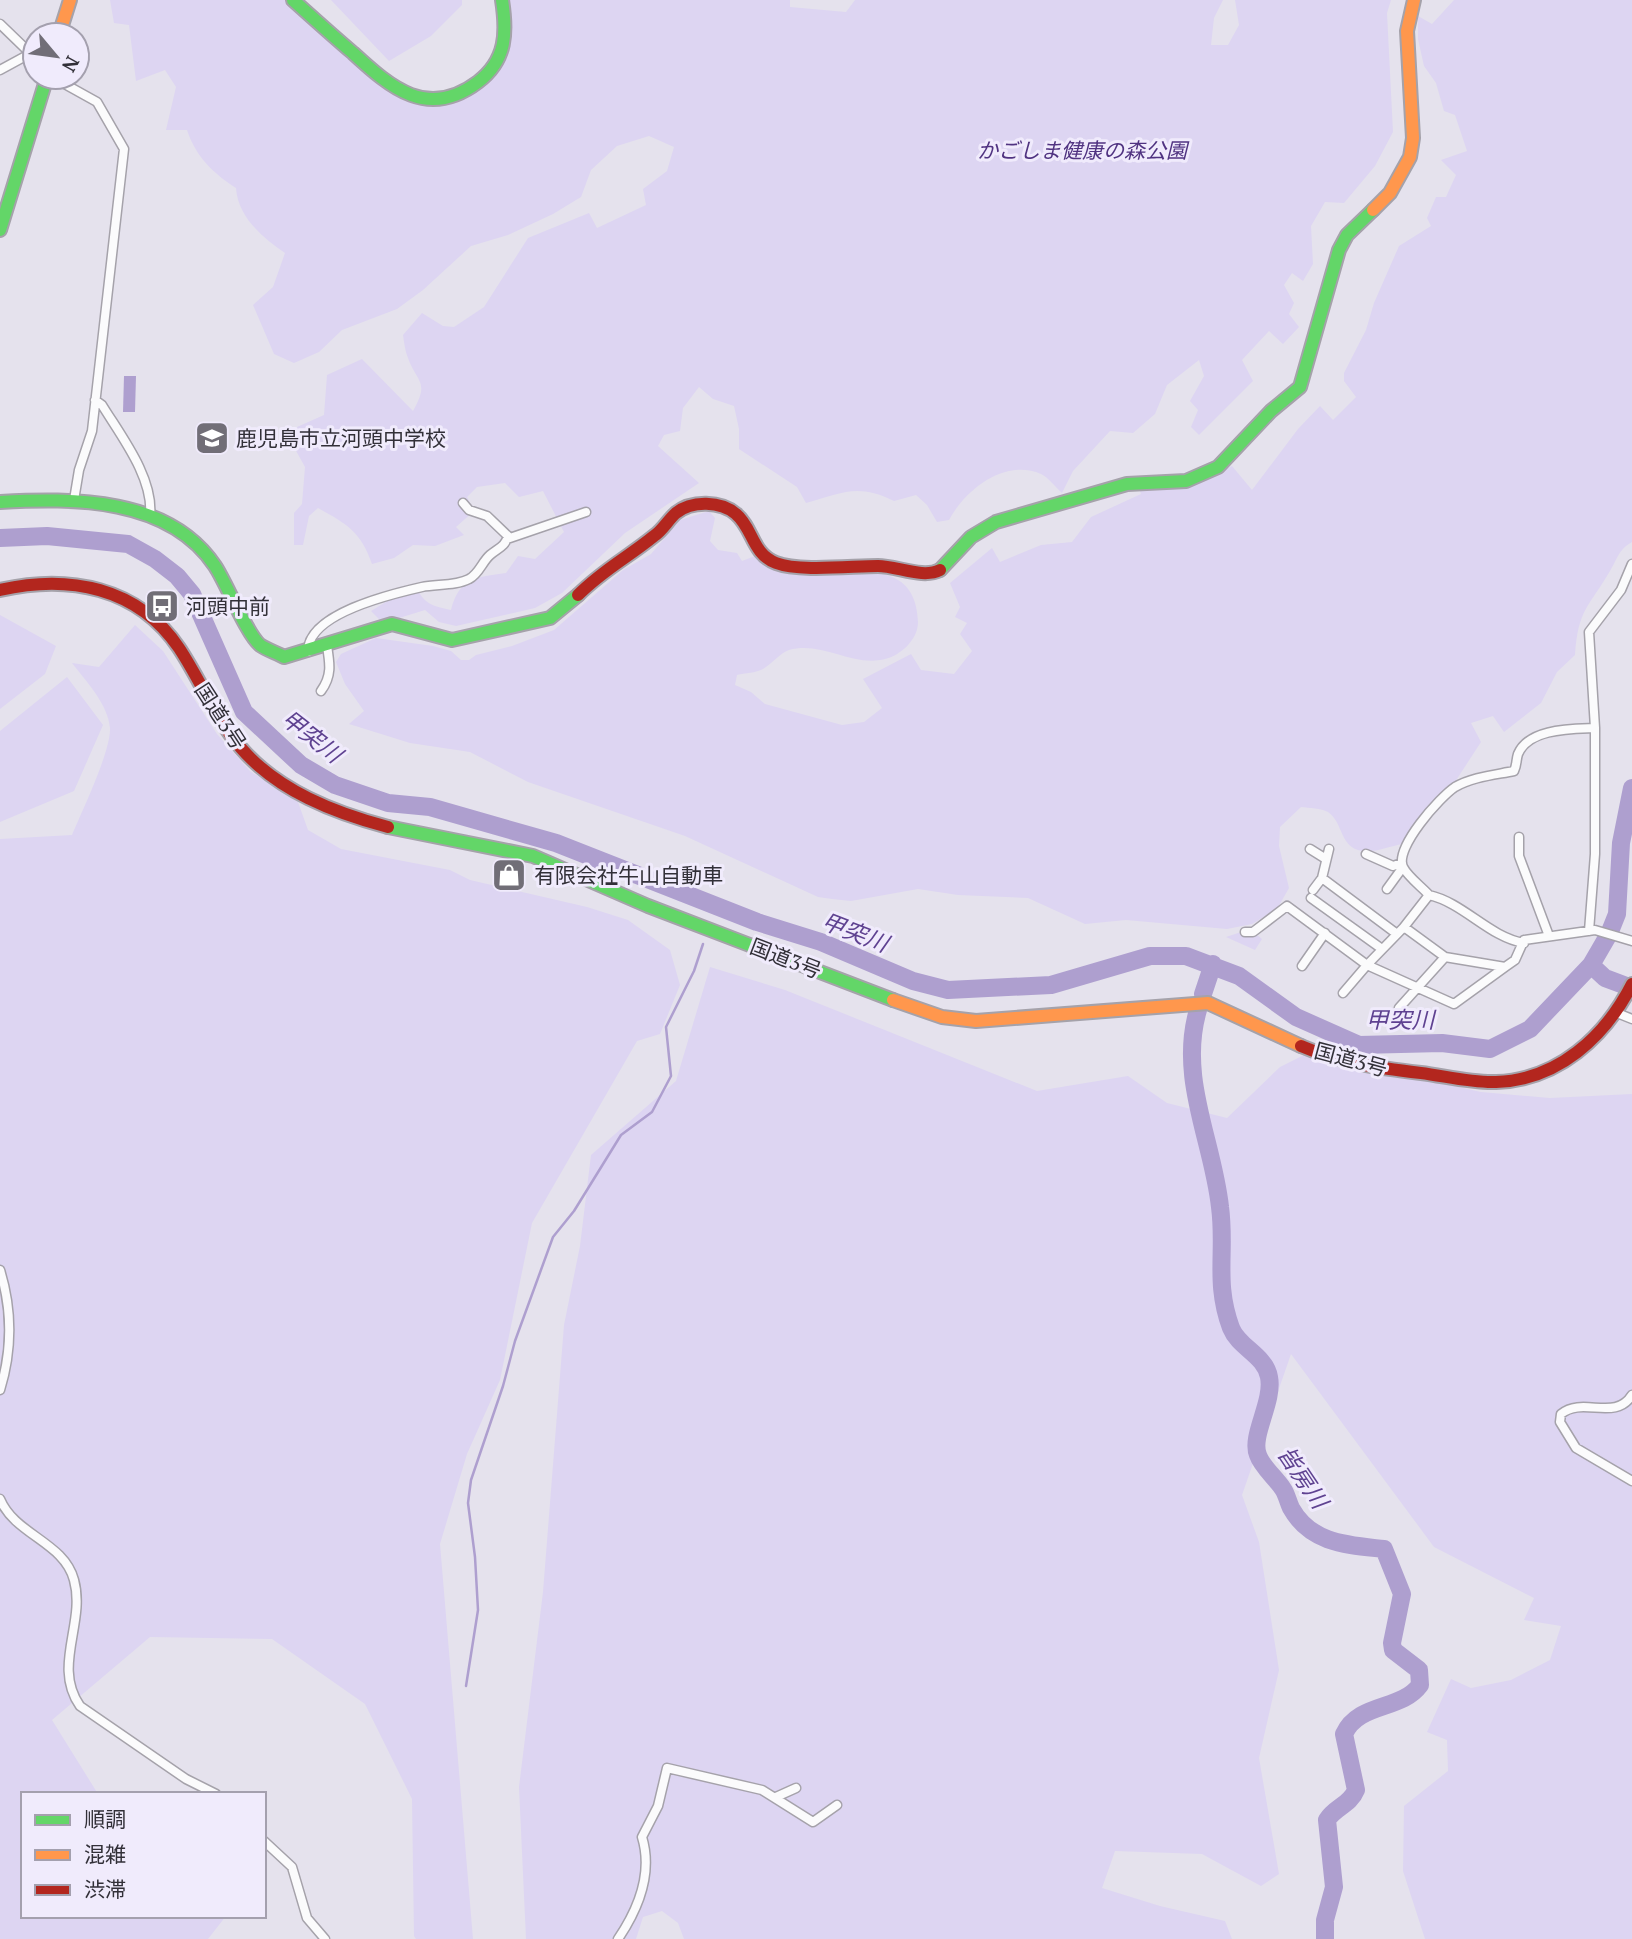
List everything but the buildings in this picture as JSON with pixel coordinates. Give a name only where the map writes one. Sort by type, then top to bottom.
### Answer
[{"type":"main road","points":[[63,21],[70,0]]},
{"type":"main road","points":[[293,0],[389,86],[406,94],[431,99],[460,92],[494,68],[504,45],[502,0]]},
{"type":"main road","points":[[0,502],[74,500],[102,503],[150,516],[185,536],[214,564],[259,644],[284,657],[308,652],[391,624],[452,640],[550,618],[566,607],[603,570],[656,535],[678,511],[691,505],[715,503],[737,514],[756,548],[776,563],[824,568],[881,566],[931,575],[939,571],[983,528],[1009,517],[1127,484],[1186,481],[1218,467],[1264,418],[1300,387],[1339,250],[1348,235],[1390,194],[1410,157],[1413,138],[1408,90],[1411,59],[1407,31],[1414,0]]},
{"type":"main road","points":[[0,230],[45,91]]},
{"type":"main road","name":"国道3号","points":[[0,590],[44,581],[72,582],[108,591],[133,603],[166,630],[240,750],[275,779],[326,809],[376,826],[533,855],[648,906],[942,1017],[976,1021],[1208,1003],[1307,1048],[1356,1065],[1494,1082],[1528,1078],[1562,1064],[1586,1048],[1617,1013],[1630,989]]},
{"type":"street","points":[[0,24],[21,42]]},
{"type":"street","points":[[0,70],[21,58]]},
{"type":"street","points":[[74,500],[79,470],[93,430],[124,149],[97,102],[76,91]]},
{"type":"street","points":[[95,400],[102,405],[140,471],[151,506],[150,516]]},
{"type":"street","points":[[463,503],[469,510],[493,521],[507,539]]},
{"type":"street","points":[[308,652],[308,645],[316,631],[342,611],[422,587],[468,580],[507,539],[586,512]]},
{"type":"street","points":[[1592,931],[1595,728],[1589,632],[1621,590],[1632,564]]},
{"type":"street","points":[[321,691],[328,681],[330,669],[327,646]]},
{"type":"street","points":[[1524,943],[1507,940],[1466,913],[1429,895],[1403,865],[1401,856],[1409,839],[1435,805],[1455,788],[1474,779],[1514,771],[1518,753],[1524,746],[1550,730],[1595,728]]},
{"type":"street","points":[[1519,837],[1520,856],[1549,936]]},
{"type":"street","points":[[1310,849],[1326,859]]},
{"type":"street","points":[[1329,849],[1322,878],[1312,894],[1382,949]]},
{"type":"street","points":[[1366,853],[1393,866],[1403,865]]},
{"type":"street","points":[[1387,889],[1403,865]]},
{"type":"street","points":[[1322,878],[1397,934]]},
{"type":"street","points":[[1343,993],[1404,927],[1429,895]]},
{"type":"street","points":[[1245,932],[1253,932],[1287,906],[1367,965],[1454,1004],[1515,960],[1524,940],[1592,931],[1632,941]]},
{"type":"street","points":[[1404,927],[1445,957],[1505,967]]},
{"type":"street","points":[[1302,966],[1325,933]]},
{"type":"street","points":[[1398,1008],[1445,957]]},
{"type":"street","points":[[1617,1013],[1632,1019]]},
{"type":"street","points":[[0,1270],[10,1332],[8,1364],[0,1390]]},
{"type":"street","points":[[1632,1395],[1625,1405],[1611,1409],[1575,1406],[1561,1414],[1560,1422],[1576,1448],[1632,1481]]},
{"type":"street","points":[[0,1499],[5,1510],[19,1526],[67,1562],[72,1574],[76,1596],[69,1690],[119,1735],[186,1779],[212,1792]]},
{"type":"street","points":[[618,1939],[640,1900],[646,1851],[642,1837],[658,1806],[667,1768],[762,1790],[813,1822],[837,1805]]},
{"type":"street","points":[[776,1797],[796,1788]]},
{"type":"street","points":[[266,1843],[292,1867],[307,1918],[325,1939]]},
{"type":"green space","name":"かごしま健康の森公園","points":[[110,0],[300,0],[353,52],[388,79],[413,91],[444,94],[473,89],[496,73],[506,48],[509,0],[790,0],[790,7],[846,12],[855,0],[1223,0],[1214,18],[1211,45],[1228,45],[1239,25],[1235,0],[1391,0],[1387,13],[1393,132],[1375,166],[1344,203],[1325,202],[1311,226],[1313,264],[1303,281],[1292,273],[1284,285],[1294,303],[1289,314],[1299,327],[1283,344],[1269,331],[1242,360],[1253,381],[1199,435],[1191,427],[1198,410],[1190,401],[1204,376],[1199,360],[1167,385],[1155,414],[1133,433],[1110,431],[1073,471],[1062,493],[1041,474],[1014,470],[1000,474],[976,488],[949,520],[937,522],[927,505],[916,495],[894,501],[870,492],[850,491],[806,503],[797,487],[739,449],[739,429],[734,406],[713,399],[699,387],[683,408],[680,431],[664,435],[658,446],[699,483],[625,533],[562,593],[535,608],[456,626],[439,622],[425,610],[383,623],[371,611],[415,584],[421,596],[429,603],[451,610],[454,599],[464,585],[478,578],[506,573],[518,556],[535,559],[564,532],[543,491],[519,497],[505,483],[477,487],[467,497],[474,511],[456,527],[464,535],[435,546],[413,545],[394,558],[372,564],[358,536],[318,508],[309,516],[303,545],[294,545],[294,513],[302,504],[305,467],[295,449],[297,427],[324,415],[327,375],[362,359],[413,411],[421,388],[407,355],[403,335],[422,313],[443,326],[454,327],[484,307],[528,238],[589,213],[597,228],[646,205],[643,189],[667,171],[674,147],[649,136],[617,146],[591,170],[581,197],[553,214],[508,235],[471,246],[423,290],[397,309],[342,330],[319,352],[294,363],[274,354],[253,305],[273,287],[285,253],[246,217],[236,188],[206,164],[187,130],[166,130],[176,87],[165,70],[136,81],[129,25],[114,23]]},
{"type":"green space","points":[[331,0],[462,0],[462,5],[431,36],[389,61]]},
{"type":"green space","points":[[1454,0],[1632,0],[1632,542],[1621,551],[1586,609],[1579,628],[1575,655],[1557,672],[1541,703],[1504,732],[1493,716],[1471,723],[1481,742],[1453,785],[1430,806],[1402,844],[1372,851],[1355,849],[1328,812],[1301,807],[1280,827],[1279,846],[1289,888],[1277,909],[1252,924],[1227,929],[1126,920],[1085,924],[1028,898],[958,895],[918,889],[851,901],[832,899],[818,897],[685,836],[528,782],[470,752],[410,743],[349,724],[364,711],[345,684],[336,662],[341,654],[376,638],[433,646],[451,651],[461,660],[469,660],[476,655],[512,646],[554,630],[623,570],[651,554],[680,520],[709,511],[715,518],[710,541],[718,550],[737,553],[742,561],[755,556],[776,567],[800,572],[878,573],[898,580],[912,595],[918,622],[915,636],[894,656],[869,661],[801,648],[786,651],[760,670],[737,675],[735,685],[751,692],[765,704],[842,725],[864,722],[882,708],[863,679],[911,654],[921,670],[954,674],[972,651],[960,634],[967,623],[955,617],[960,607],[950,583],[992,548],[1000,562],[1041,545],[1072,542],[1091,517],[1141,494],[1135,477],[1195,483],[1232,466],[1252,490],[1298,429],[1320,406],[1333,420],[1356,397],[1344,381],[1344,373],[1366,330],[1374,303],[1399,246],[1431,226],[1427,218],[1436,197],[1446,197],[1456,175],[1441,160],[1467,151],[1455,115],[1444,111],[1436,83],[1424,66],[1418,39],[1418,16],[1432,24]]},
{"type":"green space","points":[[0,615],[56,646],[45,674],[0,709]]},
{"type":"green space","points":[[135,625],[163,651],[217,734],[250,771],[298,802],[308,830],[341,849],[450,870],[470,880],[587,907],[628,920],[670,950],[680,985],[660,1034],[637,1041],[532,1223],[500,1380],[467,1454],[440,1544],[473,1939],[416,1939],[414,1936],[412,1799],[365,1704],[272,1639],[150,1637],[52,1720],[97,1792],[21,1792],[21,1918],[224,1918],[208,1939],[0,1939],[0,839],[72,835],[101,766],[110,728],[101,702],[72,663],[99,667]]},
{"type":"green space","points":[[67,677],[103,725],[74,791],[0,822],[0,731]]},
{"type":"green space","points":[[1250,929],[1262,939],[1255,950],[1226,937]]},
{"type":"green space","points":[[710,967],[785,990],[1037,1091],[1128,1076],[1167,1103],[1227,1118],[1280,1067],[1308,1053],[1481,1092],[1550,1098],[1632,1094],[1632,1939],[1425,1939],[1403,1871],[1404,1806],[1448,1771],[1447,1740],[1427,1732],[1451,1679],[1471,1688],[1511,1680],[1550,1660],[1561,1626],[1524,1620],[1534,1598],[1434,1547],[1291,1354],[1242,1495],[1259,1542],[1279,1670],[1259,1758],[1279,1874],[1261,1886],[1202,1854],[1115,1851],[1102,1888],[1160,1906],[1225,1921],[1232,1939],[684,1939],[678,1923],[662,1911],[643,1917],[636,1939],[526,1939],[519,1787],[543,1592],[564,1325],[580,1246],[591,1155],[676,1081]]},
{"type":"shaded area","points":[[124,376],[136,376],[135,412],[123,412]]},
{"type":"waterway","name":"甲突川","points":[[0,538],[47,536],[128,544],[155,559],[177,576],[192,594],[244,712],[301,765],[335,785],[388,803],[430,807],[556,843],[757,922],[821,942],[913,981],[948,990],[1051,985],[1150,956],[1186,956],[1239,976],[1296,1017],[1359,1045],[1442,1043],[1490,1049],[1530,1029],[1591,965],[1609,934],[1617,914],[1621,843],[1632,788]]},
{"type":"waterway","points":[[466,1686],[478,1610],[468,1503],[471,1480],[503,1386],[515,1341],[553,1237],[574,1211],[621,1135],[652,1112],[671,1076],[666,1027],[694,971],[703,944]]},
{"type":"waterway","name":"皆房川","points":[[1203,994],[1213,964]]},
{"type":"waterway","points":[[1591,965],[1605,978],[1632,988]]},
{"type":"waterway","name":"皆房川","points":[[1198,1010],[1193,1035],[1194,1085],[1220,1207],[1223,1296],[1231,1328],[1267,1369],[1269,1377],[1270,1387],[1257,1438],[1258,1455],[1283,1489],[1299,1520],[1309,1529],[1320,1536],[1344,1544],[1384,1549],[1402,1594],[1393,1650],[1419,1670],[1420,1685],[1412,1693],[1360,1716],[1344,1734],[1356,1790],[1327,1820],[1334,1887],[1325,1920],[1325,1939]]},
{"type":"traffic: fast","points":[[293,0],[382,78],[396,88],[426,99],[460,93],[478,82],[495,64],[503,45],[502,0]]},
{"type":"traffic: fast","points":[[0,230],[43,91]]},
{"type":"traffic: fast","points":[[940,570],[971,537],[996,522],[1127,484],[1186,481],[1218,467],[1271,411],[1300,387],[1339,250],[1347,235],[1373,210]]},
{"type":"traffic: fast","points":[[0,502],[88,502],[146,514],[172,526],[196,543],[215,566],[260,645],[284,657],[392,624],[452,640],[550,618],[578,595]]},
{"type":"traffic: fast","points":[[388,827],[533,856],[648,906],[893,1000]]},
{"type":"traffic: slow","points":[[63,21],[70,0]]},
{"type":"traffic: slow","points":[[1373,210],[1390,193],[1410,157],[1413,138],[1407,31],[1414,0]]},
{"type":"traffic: slow","points":[[893,1000],[942,1017],[976,1021],[1208,1003],[1301,1046]]},
{"type":"traffic: jam","points":[[578,595],[657,534],[676,513],[698,504],[723,507],[736,514],[762,554],[786,566],[878,566],[918,573],[940,570]]},
{"type":"traffic: jam","points":[[0,590],[26,585],[76,585],[100,590],[143,611],[162,627],[179,648],[223,724],[256,763],[272,777],[308,798],[348,815],[388,827]]},
{"type":"traffic: jam","points":[[1301,1046],[1330,1057],[1375,1067],[1477,1081],[1519,1079],[1540,1073],[1577,1052],[1608,1021],[1632,984]]},
{"type":"place","name":"鹿児島市立河頭中学校","points":[[212,438]]},
{"type":"place","name":"河頭中前","points":[[162,606]]},
{"type":"place","name":"有限会社牛山自動車","points":[[509,875]]}]
